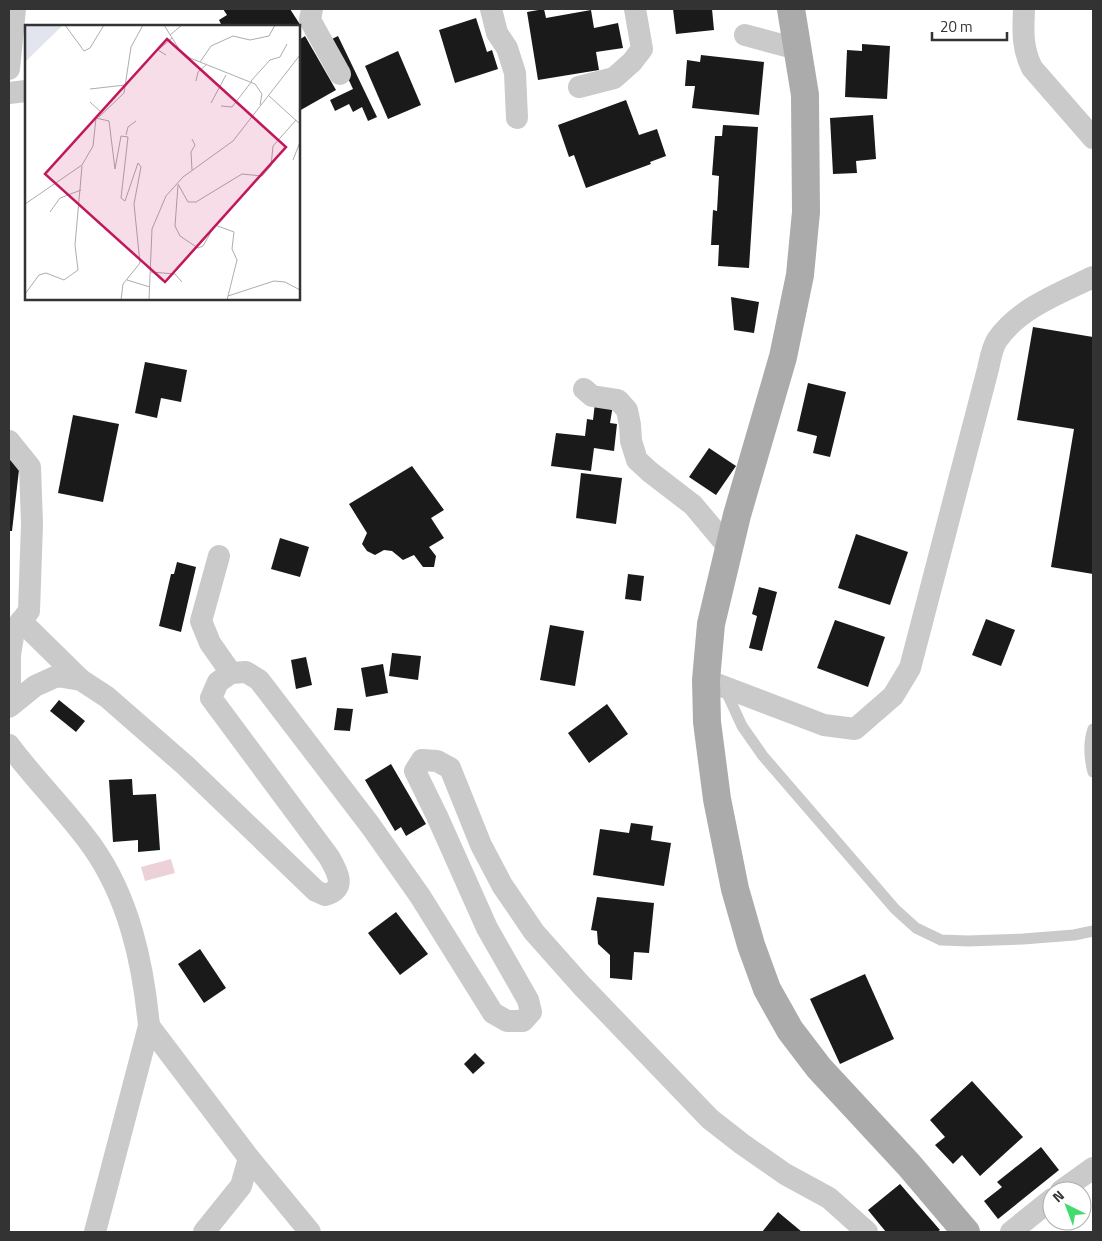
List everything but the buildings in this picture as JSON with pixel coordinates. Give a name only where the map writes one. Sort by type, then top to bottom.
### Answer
[{"type":"main road","points":[[791,9],[805,95],[806,212],[800,275],[783,357],[737,515],[711,624],[715,683],[707,722],[721,817],[735,889],[751,945],[767,989],[790,1030],[818,1068],[909,1165],[966,1232]]},
{"type":"street","points":[[9,69],[15,9]]},
{"type":"street","points":[[312,9],[310,20],[340,74]]},
{"type":"street","points":[[491,9],[497,32],[507,48],[515,72],[517,118]]},
{"type":"street","points":[[579,87],[614,78],[632,62],[642,49],[635,9]]},
{"type":"street","points":[[1024,9],[1023,36],[1025,54],[1032,68],[1093,138]]},
{"type":"street","points":[[746,35],[797,49]]},
{"type":"street","points":[[9,93],[25,90]]},
{"type":"street","points":[[715,683],[824,725],[855,729],[893,696],[910,668],[996,341],[1015,321],[1042,302],[1093,277]]},
{"type":"street","points":[[584,389],[592,396],[618,400],[627,410],[630,424],[630,441],[637,460],[693,505],[729,548]]},
{"type":"street","points":[[9,441],[30,467],[32,524],[30,611],[14,630],[9,668],[9,706]]},
{"type":"street","points":[[219,556],[201,622],[210,643],[231,673]]},
{"type":"street","points":[[21,621],[81,680],[107,697],[186,766],[316,891],[325,895],[332,893],[338,887],[339,878],[329,857],[212,698],[218,682],[231,673],[246,672],[259,680],[370,826],[420,896],[493,1013],[507,1021],[523,1021],[531,1012],[528,1000],[487,928],[415,771],[422,760],[437,761],[450,768],[481,845],[502,885],[534,932],[582,986],[710,1120],[785,1174],[829,1198],[867,1232]]},
{"type":"street","points":[[9,706],[35,686],[57,676],[81,680]]},
{"type":"street","points":[[9,746],[92,846],[114,883],[130,924],[143,981],[149,1026],[95,1232]]},
{"type":"street","points":[[149,1026],[250,1158],[310,1232]]},
{"type":"street","points":[[204,1232],[241,1186],[250,1158]]},
{"type":"street","points":[[1073,1181],[1093,1168]]},
{"type":"street","points":[[1011,1232],[1042,1207]]},
{"type":"lane","points":[[715,683],[763,756],[895,910],[916,928],[941,940],[968,941],[1066,936],[1093,931]]},
{"type":"lane","points":[[1093,729],[1089,740],[1089,758],[1093,772]]},
{"type":"shaded area","points":[[171,859],[175,873],[145,881],[141,867]]}]
